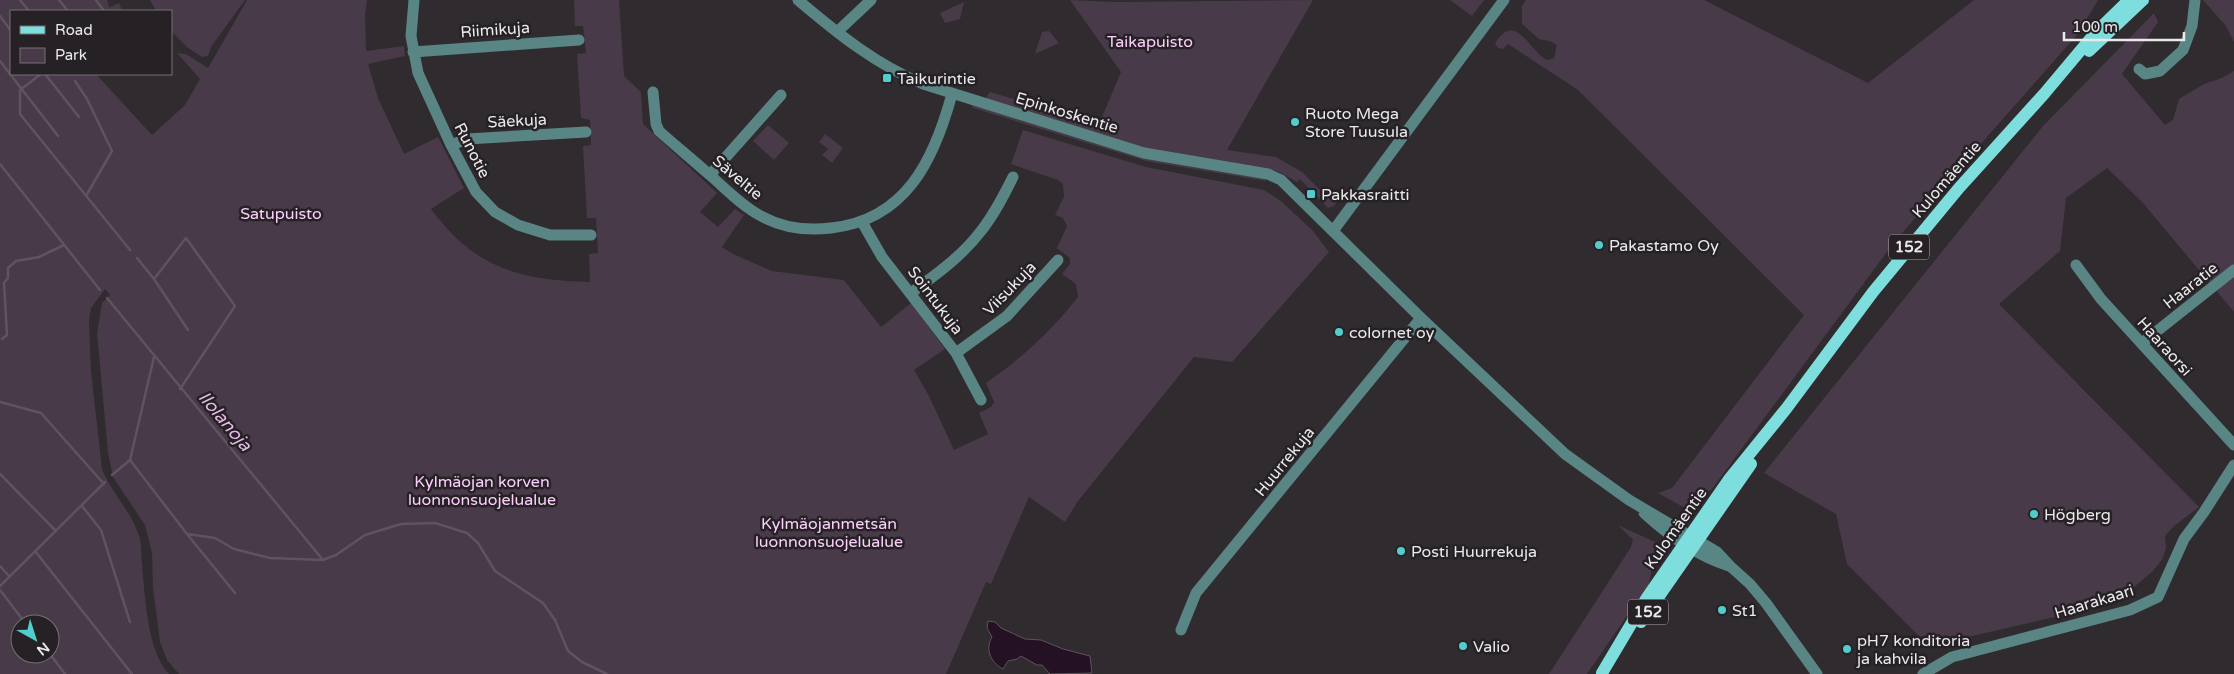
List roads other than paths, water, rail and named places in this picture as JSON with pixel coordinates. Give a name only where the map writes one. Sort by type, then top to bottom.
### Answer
[{"type":"main road","name":"Kulomäentie","points":[[1602,674],[1691,542],[1730,478],[1786,409],[1873,292],[1925,226],[2044,94],[2096,32],[2129,0]]},
{"type":"main road","name":"Kulomäentie","points":[[2044,94],[2143,0]]},
{"type":"street","name":"Runotie","points":[[414,0],[411,24],[413,52],[421,80],[451,145],[476,192],[491,208],[510,222],[550,235],[591,235]]},
{"type":"street","name":"Epinkoskentie","points":[[798,0],[837,32],[892,70],[952,94],[1150,154],[1274,176],[1292,188],[1332,231]]},
{"type":"street","points":[[837,32],[871,0]]},
{"type":"street","points":[[1504,0],[1332,231],[1565,454],[1691,542],[1712,561],[1730,566],[1750,584],[1817,674]]},
{"type":"street","points":[[2139,69],[2146,74],[2160,71],[2183,50],[2192,26],[2195,0]]},
{"type":"street","name":"Riimikuja","points":[[413,52],[579,40]]},
{"type":"street","name":"Säveltie","points":[[652,92],[656,124],[659,130],[750,210],[786,226],[817,230],[862,222],[896,201],[919,176],[929,158],[952,94]]},
{"type":"street","points":[[710,175],[781,96]]},
{"type":"street","name":"Säekuja","points":[[451,145],[467,139],[586,132]]},
{"type":"street","points":[[911,293],[951,263],[972,242],[988,221],[1013,177]]},
{"type":"street","name":"Sointukuja","points":[[862,222],[882,257],[956,353],[981,400]]},
{"type":"street","name":"Viisukuja","points":[[956,353],[978,340],[1007,316],[1021,303],[1058,260]]},
{"type":"street","name":"Haaraorsi","points":[[2076,265],[2101,299],[2234,445]]},
{"type":"street","name":"Haaratie","points":[[2142,343],[2234,270]]},
{"type":"street","name":"Huurrekuja","points":[[1181,630],[1196,593],[1421,318]]},
{"type":"street","name":"Haarakaari","points":[[1923,674],[1952,657],[2130,610],[2158,597],[2184,539],[2234,465]]},
{"type":"waterway","points":[[20,0],[28,10]]},
{"type":"waterway","points":[[59,0],[67,10]]},
{"type":"waterway","points":[[96,0],[103,10]]},
{"type":"waterway","points":[[0,16],[10,30]]},
{"type":"waterway","points":[[0,61],[10,74]]},
{"type":"waterway","points":[[11,75],[58,136]]},
{"type":"waterway","points":[[40,75],[20,90],[20,114],[130,250]]},
{"type":"waterway","points":[[46,75],[79,117]]},
{"type":"waterway","points":[[75,81],[87,99],[112,151],[86,196]]},
{"type":"waterway","name":"Ilolanoja","points":[[0,164],[100,290]]},
{"type":"waterway","points":[[154,279],[186,238],[235,306],[180,389]]},
{"type":"waterway","points":[[2,339],[7,335],[4,283],[8,278],[8,268],[16,261],[39,257],[64,245]]},
{"type":"waterway","points":[[137,258],[154,279],[188,330]]},
{"type":"waterway","name":"Ilolanoja","points":[[107,298],[323,560]]},
{"type":"waterway","points":[[112,475],[130,460],[154,357]]},
{"type":"waterway","points":[[0,402],[41,413],[104,484]]},
{"type":"waterway","points":[[130,460],[187,534],[215,538],[234,549],[270,558],[323,560],[336,555],[365,535],[401,524],[435,523],[467,533],[478,543],[495,571],[543,603],[555,620],[568,651],[582,662],[607,674]]},
{"type":"waterway","points":[[0,474],[56,531]]},
{"type":"waterway","points":[[0,586],[105,482]]},
{"type":"waterway","points":[[82,506],[101,530],[130,622]]},
{"type":"waterway","points":[[187,534],[235,593]]},
{"type":"waterway","points":[[35,551],[132,674]]},
{"type":"waterway","points":[[0,566],[9,576]]},
{"type":"waterway","points":[[0,590],[18,614]]},
{"type":"waterway","points":[[58,664],[65,674]]},
{"type":"place","name":"Taikurintie","points":[[887,78]]},
{"type":"place","name":"Ruoto Mega Store Tuusula","points":[[1295,122]]},
{"type":"place","name":"Pakkasraitti","points":[[1311,194]]},
{"type":"place","name":"Pakastamo Oy","points":[[1599,245]]},
{"type":"place","name":"colornet oy","points":[[1339,332]]},
{"type":"place","name":"Högberg","points":[[2034,514]]},
{"type":"place","name":"Posti Huurrekuja","points":[[1401,551]]},
{"type":"place","name":"St1","points":[[1722,610]]},
{"type":"place","name":"Valio","points":[[1463,646]]},
{"type":"place","name":"pH7 konditoria ja kahvila","points":[[1847,649]]},
{"type":"park label","name":"Taikapuisto","points":[[1150,41]]},
{"type":"park label","name":"Satupuisto","points":[[281,213]]},
{"type":"park label","name":"Kylmäojan korven luonnonsuojelualue","points":[[482,490]]},
{"type":"park label","name":"Kylmäojanmetsän luonnonsuojelualue","points":[[829,532]]}]
